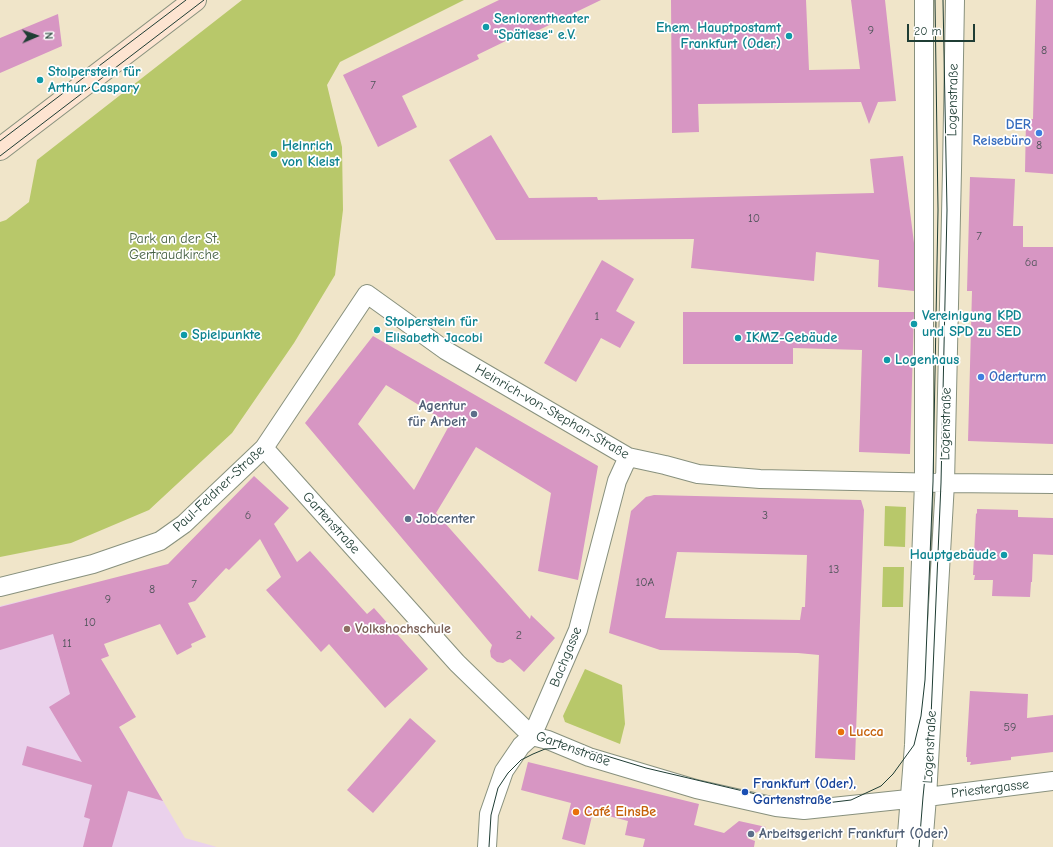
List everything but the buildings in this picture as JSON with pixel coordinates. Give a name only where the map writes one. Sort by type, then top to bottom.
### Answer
[{"type":"street","points":[[0,149],[195,0]]},
{"type":"street","name":"Logenstraße","points":[[906,847],[914,745],[924,482],[924,0]]},
{"type":"street","name":"Logenstraße","points":[[923,847],[945,483],[955,0]]},
{"type":"street","name":"Heinrich-von-Stephan-Straße","points":[[367,294],[445,350],[628,457],[698,474],[760,479],[1053,484]]},
{"type":"street","name":"Paul-Feldner-Straße","points":[[0,587],[93,564],[160,542],[184,524],[264,448],[367,294]]},
{"type":"street","name":"Gartenstraße","points":[[264,448],[457,663],[532,736],[548,740],[589,757],[696,789],[776,807],[804,810],[927,797]]},
{"type":"street","name":"Bachgasse","points":[[487,847],[489,814],[504,771],[522,746],[532,736],[578,630],[617,481],[628,457]]},
{"type":"street","name":"Priestergasse","points":[[927,797],[1053,781]]},
{"type":"shaded area","points":[[61,591],[92,681],[185,838],[217,847],[0,847],[0,606]]},
{"type":"green space","name":"Park an der St. Gertraudkirche","points":[[242,0],[464,0],[340,62],[327,85],[342,147],[343,210],[335,275],[294,343],[232,433],[149,510],[71,543],[0,557],[0,222],[6,220],[29,202],[37,160]]},
{"type":"green space","points":[[885,506],[906,507],[905,547],[884,546]]},
{"type":"green space","points":[[883,567],[904,567],[903,607],[882,607]]},
{"type":"green space","points":[[585,669],[622,685],[625,724],[620,744],[565,722],[563,716]]},
{"type":"tram line","points":[[0,141],[186,0]]},
{"type":"tram line","points":[[0,156],[204,0]]},
{"type":"tram line","points":[[489,847],[491,815],[498,788],[508,773],[521,760],[545,749],[566,748],[587,750],[646,768],[777,799],[795,802],[826,803],[851,800],[881,786],[893,774],[914,745],[921,716],[925,680],[933,482],[938,210],[935,0]]},
{"type":"tram line","points":[[919,847],[931,717],[941,483],[947,210],[943,0]]},
{"type":"place","name":"Seniorentheater \"Spätlese\" e.V.","points":[[486,27]]},
{"type":"place","name":"Ehem. Hauptpostamt Frankfurt (Oder)","points":[[789,36]]},
{"type":"place","name":"Stolperstein für Arthur Caspary","points":[[40,80]]},
{"type":"place","name":"DER Reisebüro","points":[[1039,133]]},
{"type":"place","name":"Heinrich von Kleist","points":[[274,154]]},
{"type":"place","name":"Vereinigung KPD und SPD zu SED","points":[[914,324]]},
{"type":"place","name":"Stolperstein für Elisabeth Jacobi","points":[[377,330]]},
{"type":"place","name":"Spielpunkte","points":[[184,335]]},
{"type":"place","name":"IKMZ-Gebäude","points":[[738,338]]},
{"type":"place","name":"Logenhaus","points":[[887,360]]},
{"type":"place","name":"Oderturm","points":[[981,377]]},
{"type":"place","name":"Agentur für Arbeit","points":[[474,414]]},
{"type":"place","name":"Jobcenter","points":[[408,519]]},
{"type":"place","name":"Hauptgebäude","points":[[1004,555]]},
{"type":"place","name":"Volkshochschule","points":[[347,629]]},
{"type":"place","name":"Lucca","points":[[841,732]]},
{"type":"place","name":"Frankfurt (Oder), Gartenstraße","points":[[745,792]]},
{"type":"place","name":"Café EinsBe","points":[[576,812]]},
{"type":"place","name":"Arbeitsgericht Frankfurt (Oder)","points":[[751,834]]}]
